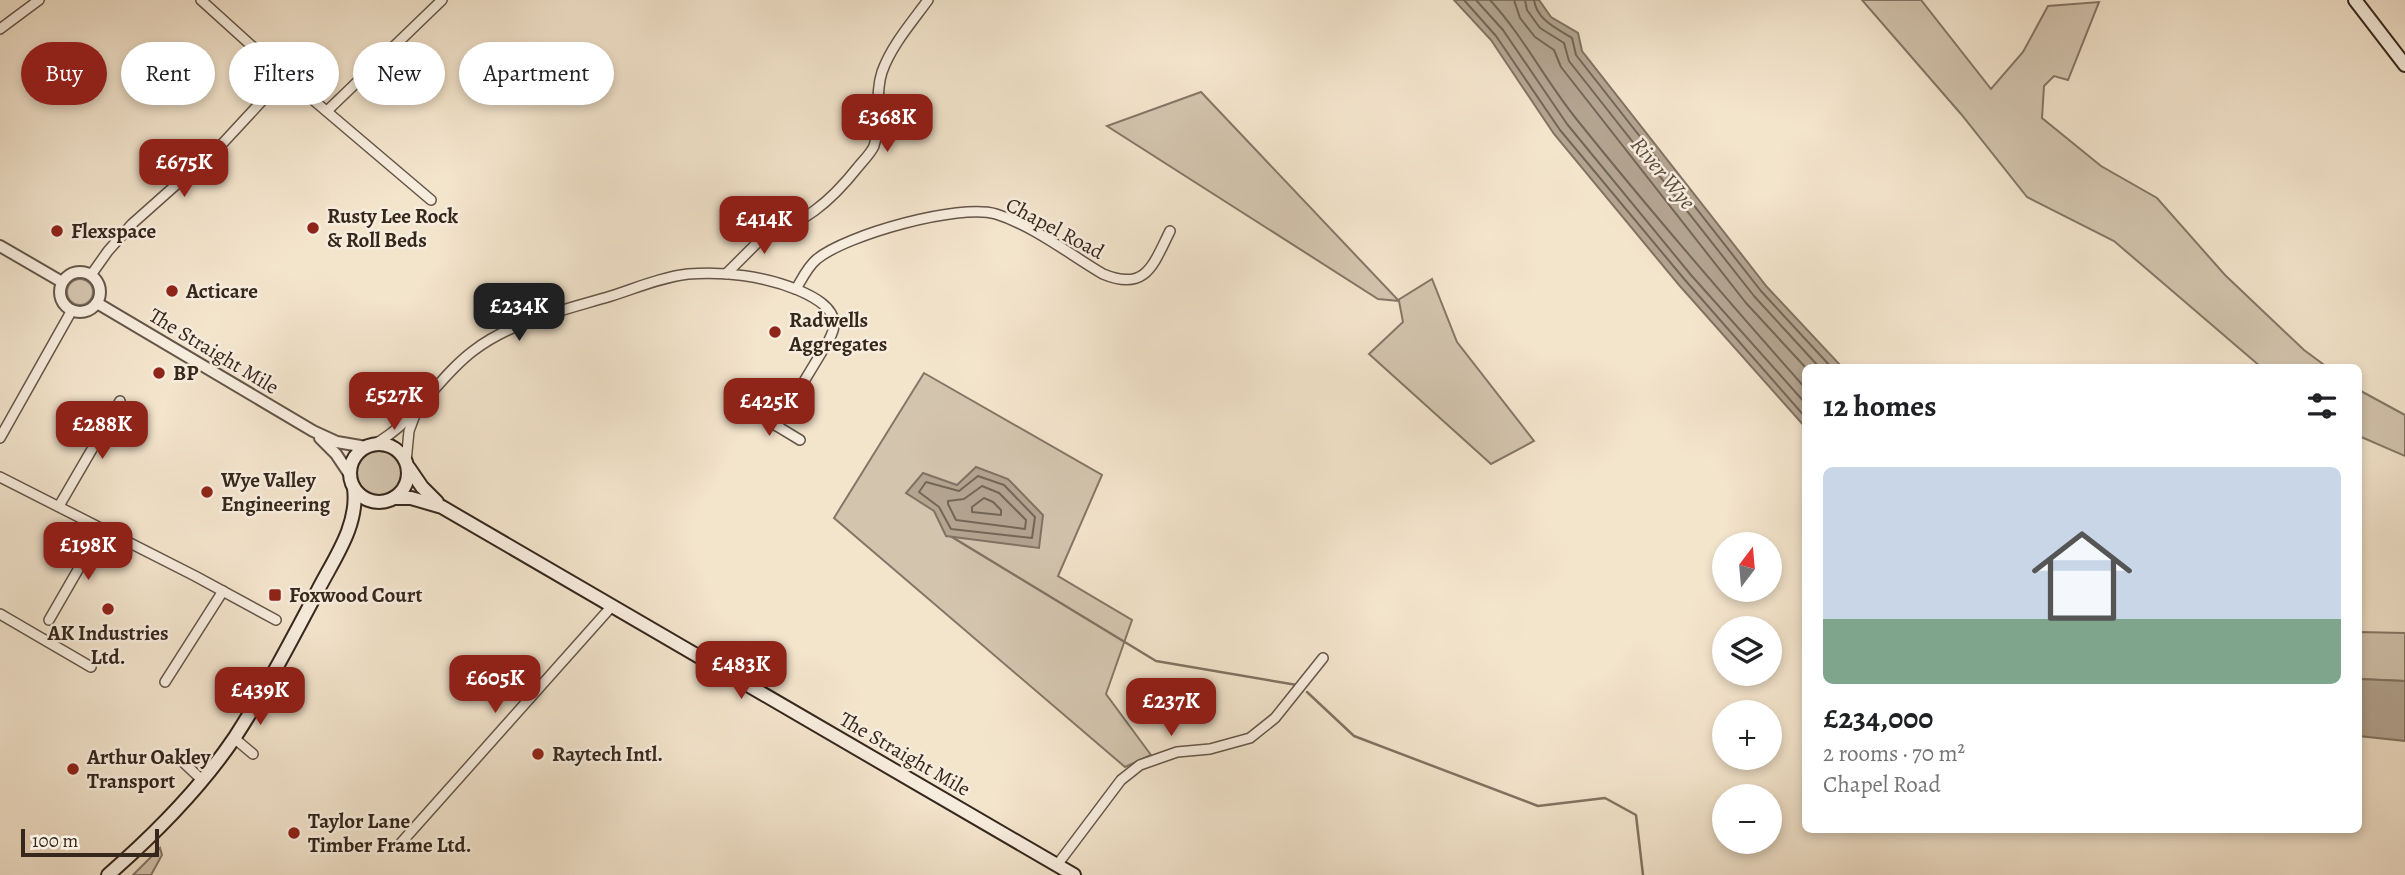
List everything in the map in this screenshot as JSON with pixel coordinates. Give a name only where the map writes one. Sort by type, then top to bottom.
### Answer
[{"type":"main road","points":[[2355,0],[2405,65]]},
{"type":"main road","points":[[108,875],[166,821],[234,738],[297,631],[348,532],[355,507],[350,475],[352,461],[369,446],[380,444],[394,448],[407,464],[409,473],[405,488],[394,498],[379,502],[365,512],[348,532]]},
{"type":"main road","name":"The Straight Mile","points":[[407,464],[422,487],[442,508]]},
{"type":"main road","points":[[354,488],[364,498],[379,502]]},
{"type":"main road","name":"The Straight Mile","points":[[394,498],[411,498],[442,508],[1074,875]]},
{"type":"street","points":[[0,29],[39,0]]},
{"type":"street","points":[[201,0],[247,42]]},
{"type":"street","points":[[327,111],[442,0]]},
{"type":"street","points":[[726,274],[761,239],[791,226],[828,202],[873,148],[880,113],[877,89],[882,74],[888,58],[928,0]]},
{"type":"street","points":[[91,275],[132,224],[223,143],[258,105]]},
{"type":"street","points":[[320,105],[431,200]]},
{"type":"street","name":"Chapel Road","points":[[796,289],[814,261],[825,253],[893,227],[953,212],[994,213],[1034,232],[1103,274],[1118,280],[1130,281],[1145,273],[1170,231]]},
{"type":"street","points":[[761,239],[766,220]]},
{"type":"street","points":[[0,246],[62,282]]},
{"type":"street","points":[[85,272],[91,275],[100,288],[97,303],[86,311],[72,310],[62,301],[62,282],[72,273],[85,272]]},
{"type":"street","points":[[369,446],[385,438],[417,410],[454,367],[493,338],[534,320],[687,274],[726,274],[775,282],[796,289],[827,307],[834,325],[829,340],[777,426]]},
{"type":"street","name":"The Straight Mile","points":[[97,303],[313,432],[337,442],[369,446]]},
{"type":"street","points":[[0,438],[72,310]]},
{"type":"street","points":[[59,506],[120,401]]},
{"type":"street","points":[[407,464],[409,431],[417,410]]},
{"type":"street","points":[[752,411],[800,440]]},
{"type":"street","name":"The Straight Mile","points":[[313,432],[336,454],[350,475]]},
{"type":"street","points":[[0,477],[276,620]]},
{"type":"street","points":[[49,620],[102,528]]},
{"type":"street","points":[[165,682],[223,591]]},
{"type":"street","points":[[400,844],[612,606]]},
{"type":"street","points":[[0,614],[91,667]]},
{"type":"street","points":[[1057,865],[1121,780],[1140,765],[1177,752],[1210,749],[1250,738],[1275,718],[1323,658]]},
{"type":"street","points":[[234,738],[253,754]]},
{"type":"street","points":[[185,764],[202,779]]},
{"type":"shaded area","points":[[1862,0],[1921,0],[1991,89],[2023,52],[2048,6],[2099,2],[2068,80],[2054,76],[2044,86],[2042,118],[2101,166],[2157,198],[2225,275],[2304,350],[2323,364],[2258,364],[2114,241],[2027,197],[1961,114]]},
{"type":"shaded area","points":[[1201,92],[1398,300],[1432,279],[1457,342],[1534,441],[1491,464],[1369,354],[1403,322],[1399,301],[1378,299],[1107,126]]},
{"type":"shaded area","points":[[80,279],[89,283],[93,292],[89,301],[80,305],[71,301],[67,292],[71,283]]},
{"type":"shaded area","points":[[924,373],[1102,475],[1058,576],[1132,620],[1106,694],[1151,755],[1125,767],[834,518]]},
{"type":"shaded area","points":[[2362,392],[2405,415],[2405,456],[2362,437]]},
{"type":"shaded area","points":[[379,451],[394,458],[401,473],[394,488],[379,495],[364,488],[357,473],[364,458]]},
{"type":"shaded area","points":[[2362,632],[2405,633],[2405,681],[2362,679]]},
{"type":"shaded area","points":[[160,848],[162,855],[151,875],[133,875]]},
{"type":"water","name":"River Wye","points":[[1454,0],[1539,0],[1551,17],[1578,33],[1582,51],[1767,287],[1839,364],[1802,364],[1802,423],[1679,285],[1554,134],[1491,40]]},
{"type":"water","points":[[976,467],[1008,479],[1043,515],[1039,548],[946,536],[934,511],[906,493],[923,473],[957,485]]},
{"type":"water","points":[[2362,679],[2405,681],[2405,741],[2362,736]]},
{"type":"waterway","points":[[952,537],[1156,661],[1297,685]]},
{"type":"waterway","points":[[1307,692],[1354,736],[1538,806],[1605,798],[1636,815],[1643,875]]},
{"type":"place","name":"Rusty Lee Rock & Roll Beds","points":[[313,228]]},
{"type":"place","name":"Flexspace","points":[[57,231]]},
{"type":"place","name":"Acticare","points":[[172,291]]},
{"type":"place","name":"Radwells Aggregates","points":[[775,332]]},
{"type":"place","name":"BP","points":[[159,373]]},
{"type":"place","name":"Wye Valley Engineering","points":[[207,492]]},
{"type":"place","name":"Foxwood Court","points":[[275,595]]},
{"type":"place","name":"AK Industries Ltd.","points":[[108,609]]},
{"type":"place","name":"Raytech Intl.","points":[[538,754]]},
{"type":"place","name":"Arthur Oakley Transport","points":[[73,769]]},
{"type":"place","name":"Taylor Lane Timber Frame Ltd.","points":[[294,833]]}]
